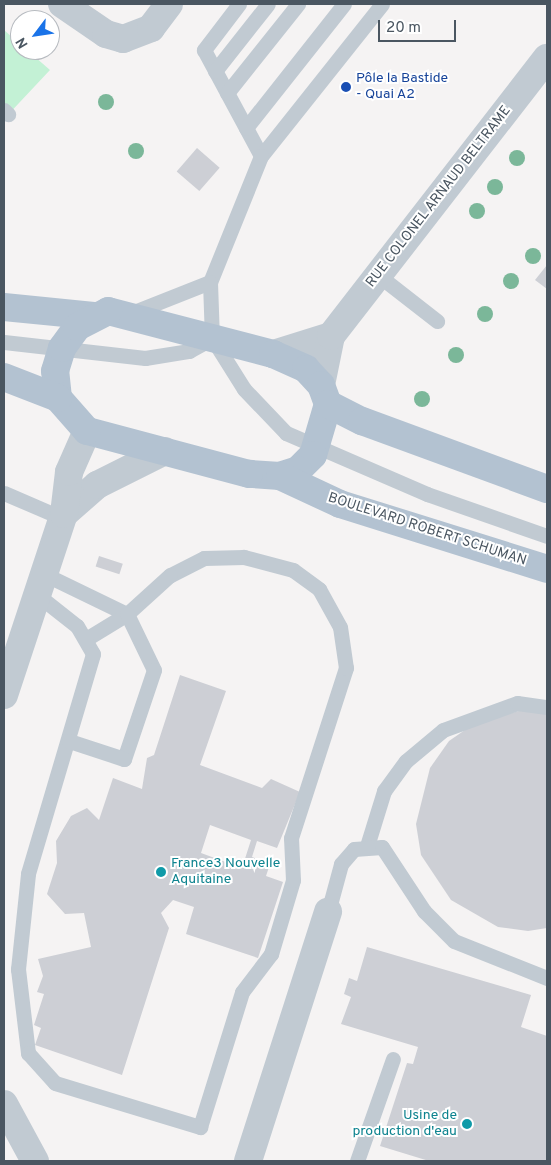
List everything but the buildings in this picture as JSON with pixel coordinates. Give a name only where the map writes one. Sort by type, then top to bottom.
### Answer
[{"type":"main road","points":[[4,307],[94,316]]},
{"type":"main road","points":[[58,398],[55,371],[62,348],[77,328],[94,316],[108,311],[129,314],[273,354],[306,369],[324,394],[362,421],[547,489]]},
{"type":"main road","points":[[4,377],[58,398],[87,431],[249,474],[280,476],[298,470],[317,448],[324,394]]},
{"type":"main road","name":"BOULEVARD ROBERT SCHUMAN","points":[[280,476],[340,504],[547,569]]},
{"type":"street","points":[[62,4],[106,34],[123,39],[151,28],[170,4]]},
{"type":"street","name":"RUE COLONEL ARNAUD BELTRAME","points":[[324,394],[330,336],[544,70]]},
{"type":"street","points":[[273,354],[330,336]]},
{"type":"street","points":[[4,695],[38,583],[63,516],[69,472],[87,431]]},
{"type":"street","points":[[63,516],[96,485],[165,451]]},
{"type":"street","points":[[248,1161],[328,912]]},
{"type":"street","points":[[4,1104],[35,1161]]},
{"type":"lane","points":[[239,4],[204,50],[261,156]]},
{"type":"lane","points":[[215,71],[268,4]]},
{"type":"lane","points":[[227,93],[298,4]]},
{"type":"lane","points":[[246,128],[344,4]]},
{"type":"lane","points":[[382,4],[261,156],[210,282],[212,338],[250,395],[286,432],[317,448],[428,494],[547,536]]},
{"type":"lane","points":[[378,275],[437,320]]},
{"type":"lane","points":[[129,314],[210,282]]},
{"type":"lane","points":[[4,342],[145,358],[189,350],[212,338]]},
{"type":"lane","points":[[4,494],[63,516]]},
{"type":"lane","points":[[38,583],[77,626],[93,654],[69,741],[28,874],[18,969],[28,1053],[56,1082],[200,1127],[242,992],[271,954],[293,880],[291,838],[346,668],[340,627],[319,589],[293,570],[244,557],[204,558],[170,575],[127,614],[86,639]]},
{"type":"lane","points":[[38,583],[127,614],[154,670],[124,759],[69,741]]},
{"type":"lane","points":[[367,846],[384,791],[406,761],[443,730],[517,703],[547,707]]},
{"type":"lane","points":[[328,912],[341,864],[354,849],[367,846],[382,848],[424,911],[454,941],[547,978]]},
{"type":"lane","points":[[357,1161],[393,1059]]},
{"type":"green space","points":[[4,30],[10,35],[10,60],[38,60],[50,70],[4,119]]},
{"type":"place","name":"Pôle la Bastide - Quai A2","points":[[346,87]]},
{"type":"place","name":"France3 Nouvelle Aquitaine","points":[[161,872]]},
{"type":"place","name":"Usine de production d'eau","points":[[467,1124]]}]
